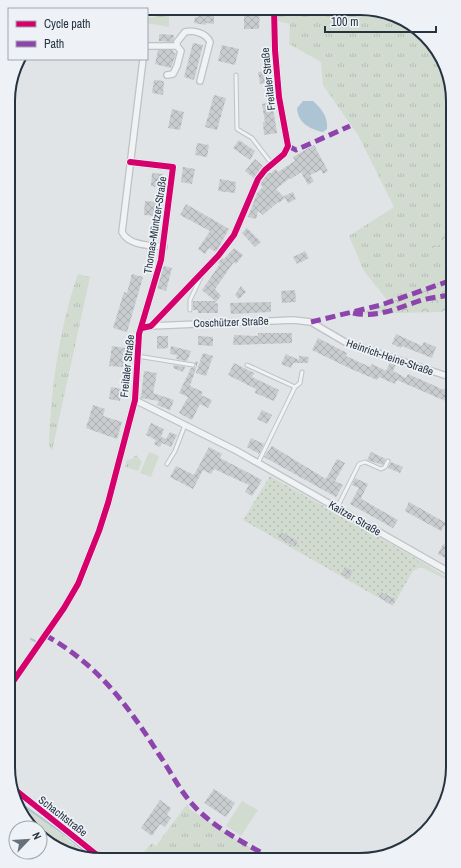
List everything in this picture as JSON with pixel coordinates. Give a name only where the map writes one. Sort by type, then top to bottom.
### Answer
[{"type":"street","name":"Freitaler Straße","points":[[15,679],[64,608],[78,584],[106,510],[135,400],[136,356],[139,334],[142,328],[151,326],[218,256],[234,234],[258,179],[284,154],[288,146],[279,97],[275,50],[274,15]]},
{"type":"street","points":[[177,46],[177,42],[185,32],[190,31],[205,35],[208,38],[210,42],[200,82]]},
{"type":"street","points":[[148,46],[177,46],[182,51],[178,66],[173,74],[167,75]]},
{"type":"street","name":"Thomas-Müntzer-Straße","points":[[143,60],[122,232],[127,240],[135,243],[164,247]]},
{"type":"street","name":"Thomas-Müntzer-Straße","points":[[130,162],[174,167],[164,247],[154,291],[143,319],[142,328]]},
{"type":"street","name":"Coschützer Straße","points":[[151,326],[293,320],[311,322]]},
{"type":"street","name":"Heinrich-Heine-Straße","points":[[311,322],[345,342],[446,376]]},
{"type":"street","name":"Kaitzer Straße","points":[[135,400],[258,463],[446,570]]},
{"type":"street","name":"Schachtstraße","points":[[20,793],[94,852]]},
{"type":"lane","points":[[236,75],[237,129],[252,138],[272,164]]},
{"type":"lane","points":[[190,310],[190,300],[203,273]]},
{"type":"lane","points":[[136,356],[193,365]]},
{"type":"lane","points":[[247,365],[295,387]]},
{"type":"lane","points":[[258,463],[295,387],[300,383],[302,372]]},
{"type":"lane","points":[[167,464],[181,438],[185,425]]},
{"type":"lane","points":[[337,508],[359,464],[365,462],[381,469],[385,467],[388,461]]},
{"type":"green space","points":[[156,15],[169,15],[169,27],[148,23],[148,18],[154,17]]},
{"type":"green space","points":[[274,15],[365,15],[377,17],[398,24],[417,36],[431,53],[437,63],[443,79],[446,101],[446,230],[425,247],[430,249],[446,241],[446,279],[388,301],[364,271],[349,236],[394,207],[358,135],[323,85],[321,62],[289,44],[290,24],[274,20]]},
{"type":"green space","points":[[446,229],[446,241],[430,249],[424,247]]},
{"type":"green space","points":[[78,274],[90,277],[52,451],[49,445],[50,424],[57,359],[71,295]]},
{"type":"green space","points":[[446,279],[446,310],[441,312],[359,314]]},
{"type":"green space","points":[[149,452],[159,456],[151,477],[140,473]]},
{"type":"green space","points":[[136,455],[142,462],[138,471],[125,467],[127,460],[132,459]]},
{"type":"green space","points":[[270,476],[419,560],[393,606],[243,520]]},
{"type":"green space","points":[[419,560],[446,577],[446,580],[423,568],[418,568],[412,572]]},
{"type":"green space","points":[[242,801],[258,810],[241,836],[226,826]]},
{"type":"green space","points":[[187,804],[191,810],[257,852],[143,853],[152,843],[156,846]]},
{"type":"green space","points":[[24,805],[43,820],[33,820]]},
{"type":"green space","points":[[48,824],[81,850],[63,844],[48,835]]},
{"type":"water","points":[[303,101],[313,101],[322,110],[327,125],[327,129],[323,132],[309,127],[300,118],[297,108]]},
{"type":"building","points":[[198,15],[214,15],[214,24],[206,23],[206,25],[194,23],[195,17],[198,17]]},
{"type":"building","points":[[244,15],[260,15],[259,29],[244,29]]},
{"type":"building","points":[[159,34],[174,35],[173,42],[159,41]]},
{"type":"building","points":[[193,43],[203,45],[194,80],[184,77]]},
{"type":"building","points":[[222,45],[239,49],[235,65],[218,61]]},
{"type":"building","points":[[158,50],[173,50],[173,52],[176,53],[171,68],[155,64]]},
{"type":"building","points":[[268,71],[270,82],[260,84],[258,72]]},
{"type":"building","points":[[154,80],[164,81],[163,95],[152,93]]},
{"type":"building","points":[[214,95],[226,98],[217,130],[205,127]]},
{"type":"building","points":[[272,102],[277,133],[264,135],[263,122],[265,122],[262,104]]},
{"type":"building","points":[[172,109],[184,112],[180,130],[168,128]]},
{"type":"building","points":[[239,140],[255,151],[250,160],[233,148]]},
{"type":"building","points":[[197,143],[209,145],[207,157],[195,155]]},
{"type":"building","points":[[314,145],[328,171],[323,174],[321,170],[310,175],[314,181],[308,185],[301,172],[291,179],[290,178],[276,189],[285,198],[263,215],[258,211],[256,219],[248,217],[257,193],[263,187],[260,184],[268,173],[271,173],[276,169],[278,172],[295,161],[293,157]]},
{"type":"building","points":[[255,159],[263,166],[254,178],[245,171]]},
{"type":"building","points":[[183,167],[195,169],[192,184],[181,182]]},
{"type":"building","points":[[152,173],[163,174],[162,188],[151,186]]},
{"type":"building","points":[[220,179],[236,182],[235,193],[218,191]]},
{"type":"building","points":[[293,192],[296,199],[288,203],[284,196]]},
{"type":"building","points":[[145,201],[158,202],[157,216],[144,215]]},
{"type":"building","points":[[186,204],[229,229],[216,252],[209,248],[205,254],[198,249],[210,231],[180,215]]},
{"type":"building","points":[[247,228],[261,242],[255,247],[242,233]]},
{"type":"building","points":[[234,248],[243,255],[236,264],[234,262],[215,289],[221,296],[214,304],[218,303],[218,313],[198,313],[198,310],[193,310],[193,301],[215,301],[202,290],[220,264],[218,263]]},
{"type":"building","points":[[305,251],[309,258],[297,264],[293,257]]},
{"type":"building","points":[[164,266],[172,268],[166,291],[157,288]]},
{"type":"building","points":[[132,274],[143,277],[127,332],[113,328],[124,292],[127,293]]},
{"type":"building","points":[[241,286],[246,292],[239,299],[235,295]]},
{"type":"building","points":[[295,290],[296,302],[282,303],[281,291]]},
{"type":"building","points":[[271,302],[271,312],[231,314],[230,303]]},
{"type":"building","points":[[258,333],[292,333],[292,343],[233,345],[234,335],[258,336]]},
{"type":"building","points":[[396,334],[422,346],[424,342],[436,347],[432,358],[402,346],[401,348],[392,344]]},
{"type":"building","points":[[157,336],[168,336],[168,348],[157,349]]},
{"type":"building","points":[[198,336],[213,337],[213,346],[198,345]]},
{"type":"building","points":[[318,338],[347,353],[346,356],[370,367],[372,364],[386,371],[390,362],[396,365],[393,371],[406,378],[408,374],[444,390],[446,387],[446,401],[397,380],[395,384],[379,377],[377,380],[312,350]]},
{"type":"building","points":[[112,346],[125,348],[123,367],[109,366]]},
{"type":"building","points":[[171,346],[191,351],[187,361],[176,359],[177,355],[170,354]]},
{"type":"building","points":[[203,353],[213,356],[206,376],[196,373]]},
{"type":"building","points":[[286,354],[299,360],[299,356],[309,357],[308,363],[293,363],[291,368],[281,364]]},
{"type":"building","points":[[195,361],[198,362],[190,386],[203,392],[201,395],[212,400],[208,408],[200,404],[192,420],[179,413],[188,397],[179,393],[191,368],[196,367]]},
{"type":"building","points":[[234,363],[254,373],[252,377],[279,390],[274,401],[255,393],[256,389],[228,375]]},
{"type":"building","points":[[174,365],[185,367],[183,372],[173,368]]},
{"type":"building","points":[[144,371],[157,373],[153,393],[174,400],[170,410],[157,405],[159,401],[141,398]]},
{"type":"building","points":[[111,387],[122,389],[120,401],[109,399]]},
{"type":"building","points":[[93,405],[105,409],[103,416],[122,422],[117,439],[86,428]]},
{"type":"building","points":[[262,410],[272,415],[267,424],[257,419]]},
{"type":"building","points":[[151,423],[164,429],[161,437],[166,439],[170,432],[177,435],[171,447],[162,443],[160,447],[154,444],[156,440],[146,435]]},
{"type":"building","points":[[251,438],[264,444],[259,454],[247,447]]},
{"type":"building","points":[[272,446],[326,479],[337,459],[345,463],[335,481],[343,485],[336,497],[264,457]]},
{"type":"building","points":[[209,447],[222,454],[220,458],[262,480],[252,496],[245,492],[249,485],[214,469],[211,474],[203,470],[193,489],[170,477],[176,466],[194,475]]},
{"type":"building","points":[[371,452],[386,459],[383,465],[367,460]]},
{"type":"building","points":[[391,462],[403,467],[400,473],[388,468]]},
{"type":"building","points":[[355,478],[368,484],[361,498],[363,500],[398,520],[393,528],[350,504],[359,488],[352,485]]},
{"type":"building","points":[[409,502],[446,523],[441,531],[405,511]]},
{"type":"building","points":[[281,532],[298,541],[295,547],[278,537]]},
{"type":"building","points":[[443,544],[446,546],[446,558],[438,554]]},
{"type":"building","points":[[345,567],[353,571],[349,579],[341,574]]},
{"type":"building","points":[[381,592],[395,599],[392,605],[379,597]]},
{"type":"building","points":[[214,789],[235,803],[226,817],[204,803]]},
{"type":"building","points":[[160,800],[171,808],[167,815],[171,818],[165,827],[160,824],[152,836],[141,828]]},
{"type":"waterway","points":[[31,639],[35,641]]},
{"type":"waterway","points":[[25,806],[68,837],[85,851]]},
{"type":"marked path","points":[[288,146],[296,150],[350,126]]},
{"type":"marked path","points":[[311,322],[381,305],[446,282]]},
{"type":"marked path","points":[[353,313],[378,314],[424,300],[446,296]]},
{"type":"marked path","points":[[45,635],[64,646],[109,686],[135,718],[194,806],[210,821],[229,834],[263,853]]},
{"type":"cycle path","points":[[142,328],[151,326],[218,256],[234,235],[258,179],[265,170],[284,154],[288,146],[279,97],[275,50],[274,15]]},
{"type":"cycle path","points":[[15,679],[64,608],[78,584],[99,531],[108,503],[135,400],[139,334],[161,260],[173,167],[130,162]]},
{"type":"cycle path","points":[[20,793],[94,852]]}]
